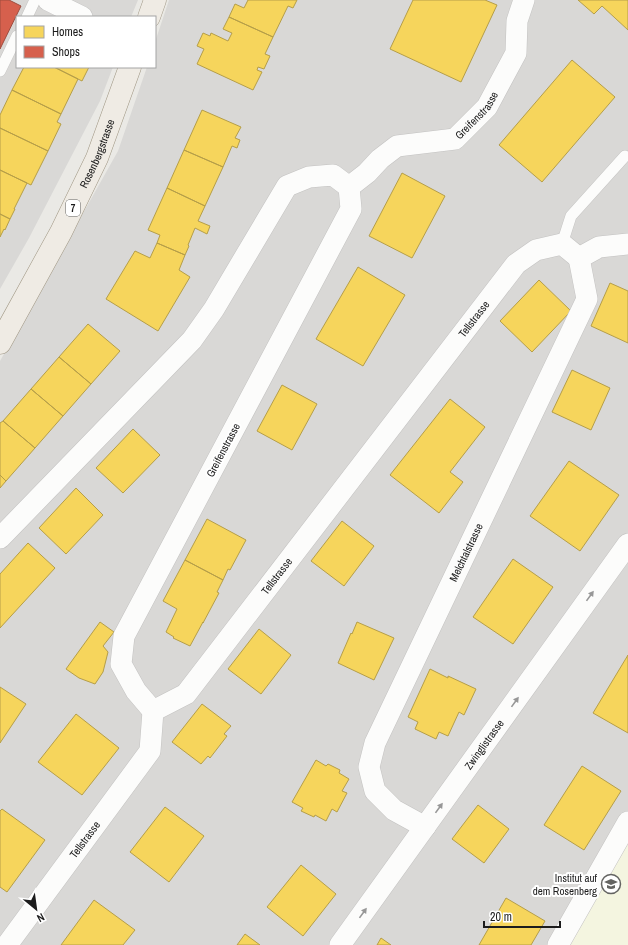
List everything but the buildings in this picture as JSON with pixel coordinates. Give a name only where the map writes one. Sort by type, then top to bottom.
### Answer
[{"type":"main road","points":[[149,16],[155,0]]},
{"type":"main road","name":"Rosenbergstrasse","points":[[0,343],[61,232],[97,158],[130,68]]},
{"type":"street","points":[[48,0],[80,16]]},
{"type":"street","name":"Greifenstrasse","points":[[153,712],[136,691],[122,664],[124,636],[352,209],[349,187],[397,146],[455,139],[487,107],[516,53],[517,21],[524,0]]},
{"type":"street","points":[[0,538],[192,340],[214,309],[287,186],[309,177],[333,175],[349,187]]},
{"type":"street","points":[[562,244],[579,258],[599,247],[628,244]]},
{"type":"street","name":"Tellstrasse","points":[[7,945],[150,751],[153,712],[186,694],[516,264],[536,250],[562,244]]},
{"type":"street","name":"Melchtalstrasse","points":[[425,827],[394,810],[375,791],[369,767],[370,761],[379,736],[587,299],[579,258]]},
{"type":"street","name":"Zwinglistrasse","points":[[340,945],[628,544]]},
{"type":"street","points":[[558,945],[628,822]]},
{"type":"lane","points":[[27,16],[35,0]]},
{"type":"lane","points":[[0,71],[16,38]]},
{"type":"lane","points":[[562,244],[571,216],[625,156]]},
{"type":"shaded area","points":[[0,0],[138,0],[131,16],[16,16],[16,68],[113,68],[100,101],[29,238],[0,289]]},
{"type":"shaded area","points":[[169,0],[628,0],[628,945],[0,945],[0,361],[118,151],[147,68],[156,68],[156,39]]},
{"type":"shaded area","name":"Institut auf dem Rosenberg","points":[[628,822],[628,945],[558,945]]},
{"type":"place","name":"Institut auf dem Rosenberg","points":[[611,884]]}]
